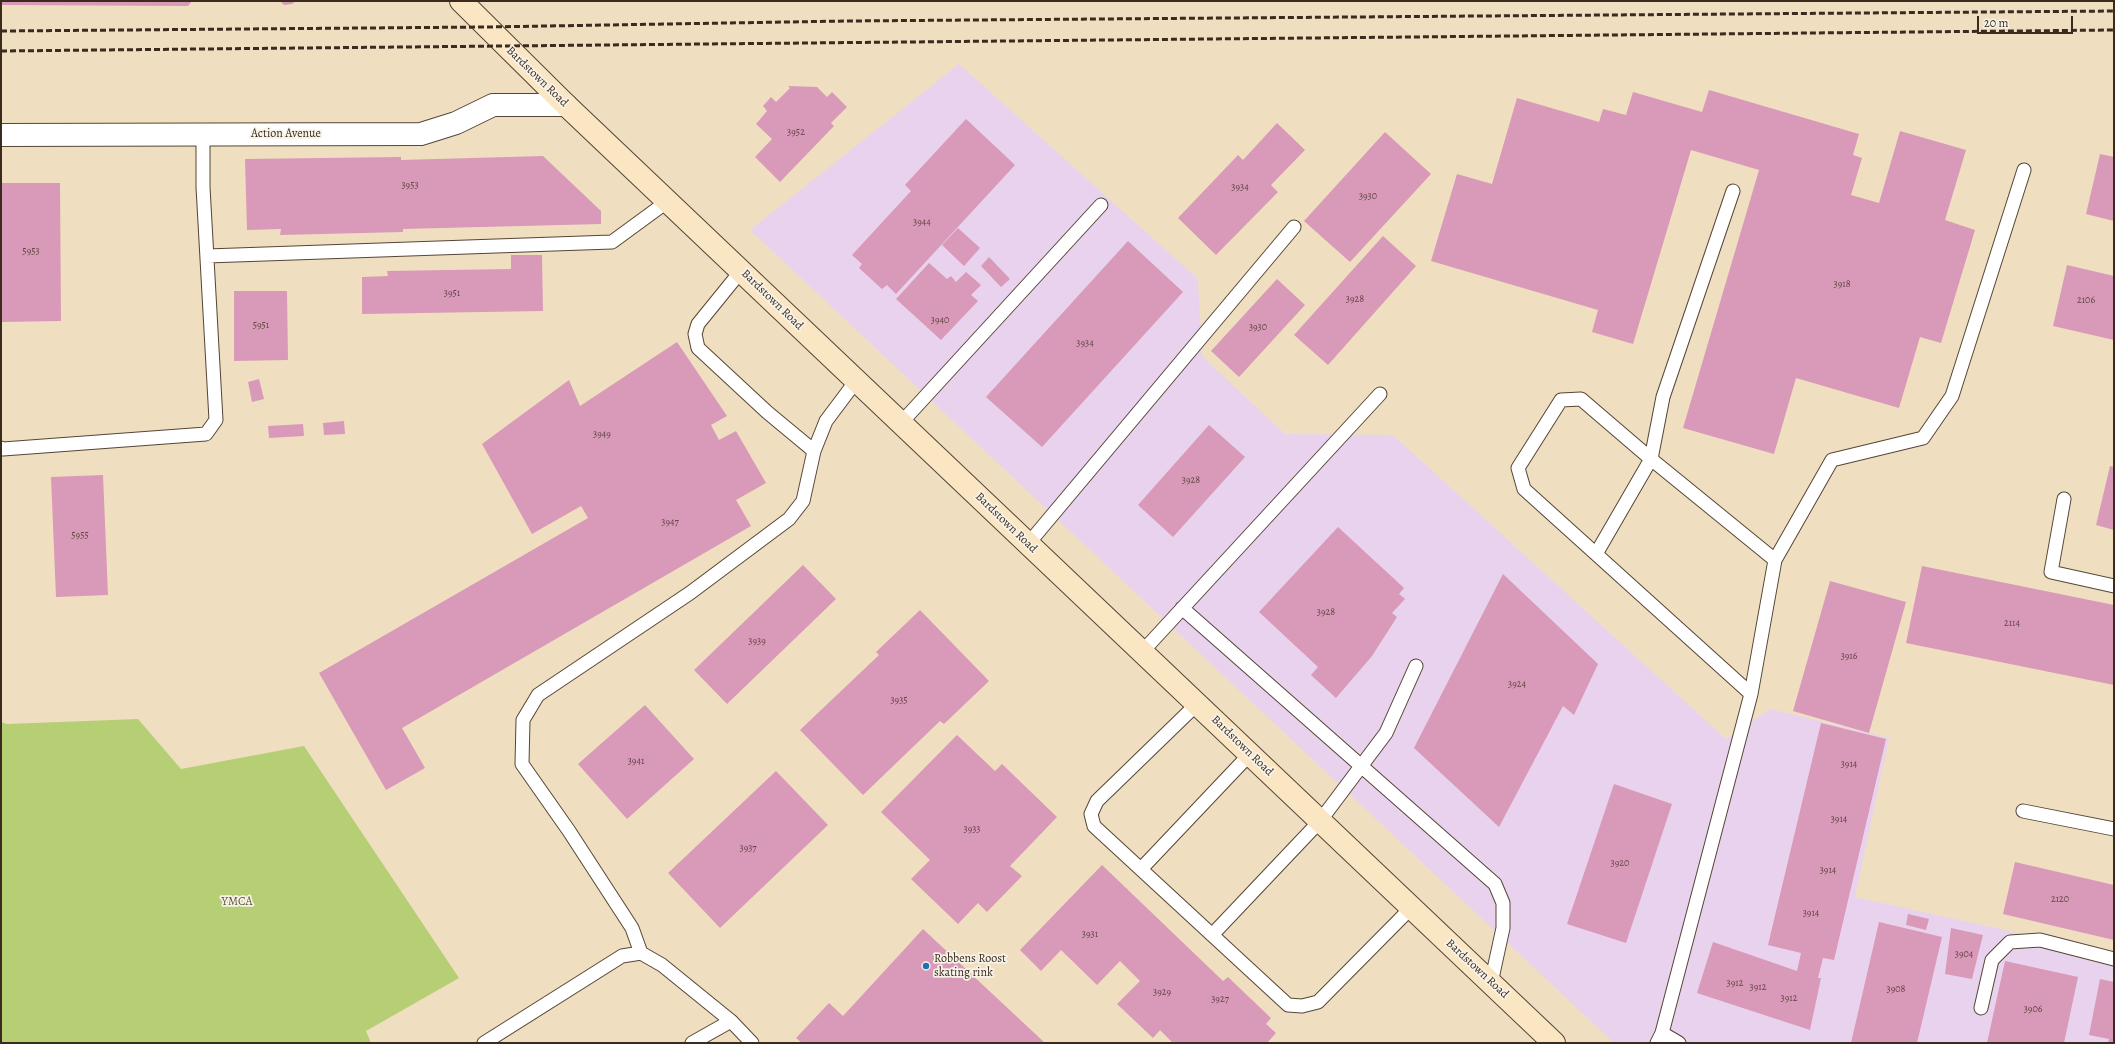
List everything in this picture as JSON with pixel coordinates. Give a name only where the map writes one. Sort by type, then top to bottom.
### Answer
[{"type":"main road","name":"Bardstown Road","points":[[461,1],[566,105],[1554,1043]]},
{"type":"street","name":"Action Avenue","points":[[1,135],[421,134],[456,123],[493,105],[566,105]]},
{"type":"lane","points":[[1,448],[206,434],[216,420],[207,256],[203,135]]},
{"type":"lane","points":[[1679,1043],[1659,1038],[1751,694],[1775,560],[1832,460],[1923,438],[1952,396],[2024,170]]},
{"type":"lane","points":[[1596,554],[1651,459],[1663,397],[1733,191]]},
{"type":"lane","points":[[207,256],[612,242],[668,201]]},
{"type":"lane","points":[[901,423],[1101,205]]},
{"type":"lane","points":[[1028,544],[1294,227]]},
{"type":"lane","points":[[741,271],[698,324],[695,334],[698,348],[767,412],[814,451]]},
{"type":"lane","points":[[641,954],[632,928],[569,831],[522,764],[523,720],[538,695],[690,593],[789,520],[803,501],[814,451],[826,421],[856,380]]},
{"type":"lane","points":[[1142,652],[1380,394]]},
{"type":"lane","points":[[1751,694],[1524,489],[1518,468],[1561,400],[1581,399],[1651,459],[1775,560]]},
{"type":"lane","points":[[2064,499],[2051,572],[2114,586]]},
{"type":"lane","points":[[1182,608],[1495,884],[1503,903],[1503,928],[1491,983]]},
{"type":"lane","points":[[1212,935],[1320,821],[1386,733],[1416,666]]},
{"type":"lane","points":[[1197,704],[1096,801],[1091,814],[1094,826],[1288,1005],[1302,1006],[1318,1002],[1411,908]]},
{"type":"lane","points":[[1141,869],[1250,754]]},
{"type":"lane","points":[[2024,811],[2114,829]]},
{"type":"lane","points":[[1980,1008],[1992,960],[2010,942],[2040,940],[2114,959]]},
{"type":"lane","points":[[484,1043],[622,956],[641,954],[662,965],[730,1021],[752,1043]]},
{"type":"lane","points":[[692,1043],[730,1021]]},
{"type":"shaded area","points":[[959,64],[1198,279],[1202,356],[1285,434],[1393,435],[1726,739],[1770,709],[1889,738],[1855,897],[2114,954],[2114,1043],[1614,1043],[750,230]]},
{"type":"green space","name":"YMCA","points":[[138,719],[181,769],[304,746],[459,978],[366,1031],[371,1043],[1,1043],[1,722],[7,724]]},
{"type":"building","points":[[1,1],[192,1],[188,6],[1,5]]},
{"type":"building","points":[[280,1],[296,1],[292,4],[284,5]]},
{"type":"building","points":[[788,86],[817,87],[827,97],[832,92],[847,107],[831,123],[834,126],[780,182],[755,157],[772,139],[756,124],[767,111],[763,106],[771,97],[776,102],[790,88]]},
{"type":"building","points":[[1709,90],[1859,134],[1853,155],[1862,158],[1851,195],[1879,203],[1900,131],[1966,150],[1945,220],[1975,230],[1941,343],[1920,337],[1899,408],[1796,378],[1774,454],[1683,428],[1759,170],[1691,150],[1633,344],[1592,332],[1598,310],[1431,261],[1457,174],[1492,184],[1517,98],[1599,122],[1603,109],[1626,115],[1633,92],[1702,112]]},
{"type":"building","points":[[966,119],[1015,165],[896,294],[887,285],[882,289],[859,268],[862,264],[852,255],[911,191],[905,185]]},
{"type":"building","points":[[1277,123],[1305,150],[1271,185],[1278,192],[1216,255],[1178,218],[1238,155],[1243,160]]},
{"type":"building","points":[[1385,132],[1431,174],[1350,262],[1304,221]]},
{"type":"building","points":[[2100,154],[2114,157],[2114,221],[2086,214]]},
{"type":"building","points":[[543,156],[601,211],[601,224],[403,229],[403,232],[280,235],[281,229],[247,230],[245,159],[401,157],[401,160]]},
{"type":"building","points":[[1,183],[60,183],[61,321],[1,322]]},
{"type":"building","points":[[958,228],[980,248],[964,266],[942,245]]},
{"type":"building","points":[[1383,236],[1416,266],[1328,365],[1294,335]]},
{"type":"building","points":[[1128,241],[1183,292],[1042,447],[986,397]]},
{"type":"building","points":[[511,255],[542,255],[543,311],[362,314],[362,277],[388,276],[387,271],[511,269]]},
{"type":"building","points":[[989,257],[1010,279],[1001,287],[981,266]]},
{"type":"building","points":[[929,263],[947,279],[951,276],[956,282],[966,272],[981,285],[971,295],[978,301],[941,340],[896,299]]},
{"type":"building","points":[[2067,265],[2114,276],[2114,340],[2053,326]]},
{"type":"building","points":[[1277,279],[1305,305],[1239,377],[1211,351]]},
{"type":"building","points":[[234,291],[287,291],[288,360],[234,361]]},
{"type":"building","points":[[677,342],[727,416],[711,425],[719,440],[736,431],[766,483],[736,500],[751,526],[402,728],[425,768],[386,790],[319,673],[588,518],[581,506],[532,534],[482,444],[569,380],[580,406]]},
{"type":"building","points":[[259,379],[264,399],[252,402],[248,382]]},
{"type":"building","points":[[344,421],[345,434],[324,435],[323,423]]},
{"type":"building","points":[[303,424],[304,436],[269,438],[268,426]]},
{"type":"building","points":[[1209,425],[1245,457],[1173,537],[1138,505]]},
{"type":"building","points":[[2110,466],[2114,467],[2114,530],[2096,525]]},
{"type":"building","points":[[103,475],[108,595],[56,597],[51,477]]},
{"type":"building","points":[[1338,527],[1404,588],[1399,594],[1405,599],[1392,613],[1397,617],[1372,656],[1336,698],[1311,675],[1318,667],[1259,612]]},
{"type":"building","points":[[803,565],[836,599],[727,704],[694,670]]},
{"type":"building","points":[[1922,566],[2114,605],[2114,685],[1906,643]]},
{"type":"building","points":[[1503,574],[1598,664],[1574,715],[1563,706],[1499,827],[1414,748]]},
{"type":"building","points":[[1830,581],[1906,602],[1869,733],[1793,711]]},
{"type":"building","points":[[920,610],[989,681],[944,724],[940,721],[863,795],[800,730],[879,655],[876,652]]},
{"type":"building","points":[[645,705],[694,759],[627,819],[578,764]]},
{"type":"building","points":[[1821,723],[1886,739],[1834,960],[1823,958],[1818,978],[1821,978],[1810,1030],[1697,993],[1713,942],[1797,971],[1801,953],[1768,945]]},
{"type":"building","points":[[957,735],[995,771],[1002,764],[1057,817],[1010,866],[1022,876],[987,912],[978,903],[958,924],[911,879],[930,860],[881,812]]},
{"type":"building","points":[[776,771],[828,825],[720,928],[668,873]]},
{"type":"building","points":[[1614,784],[1672,804],[1626,943],[1567,924]]},
{"type":"building","points":[[2015,862],[2114,885],[2114,940],[2003,914]]},
{"type":"building","points":[[1102,865],[1223,981],[1228,977],[1271,1018],[1266,1024],[1276,1033],[1267,1043],[1173,1043],[1160,1030],[1153,1038],[1117,1004],[1140,981],[1120,961],[1097,985],[1061,950],[1041,971],[1020,950]]},
{"type":"building","points":[[1908,914],[1929,919],[1926,930],[1906,925]]},
{"type":"building","points":[[1879,922],[1942,937],[1917,1043],[1851,1043]]},
{"type":"building","points":[[1951,928],[1983,935],[1972,979],[1945,974]]},
{"type":"building","name":"Robbens Roost skating rink","points":[[923,929],[1045,1043],[802,1043],[796,1038],[829,1003],[843,1016]]},
{"type":"building","points":[[2005,961],[2078,977],[2064,1043],[1987,1043]]},
{"type":"building","points":[[2100,979],[2114,982],[2114,1043],[2108,1043],[2109,1039],[2089,1035]]},
{"type":"railway","points":[[1,31],[486,27],[847,21],[2114,11]]},
{"type":"railway","points":[[1,51],[2114,30]]},
{"type":"place","name":"Robbens Roost skating rink","points":[[926,966]]}]
